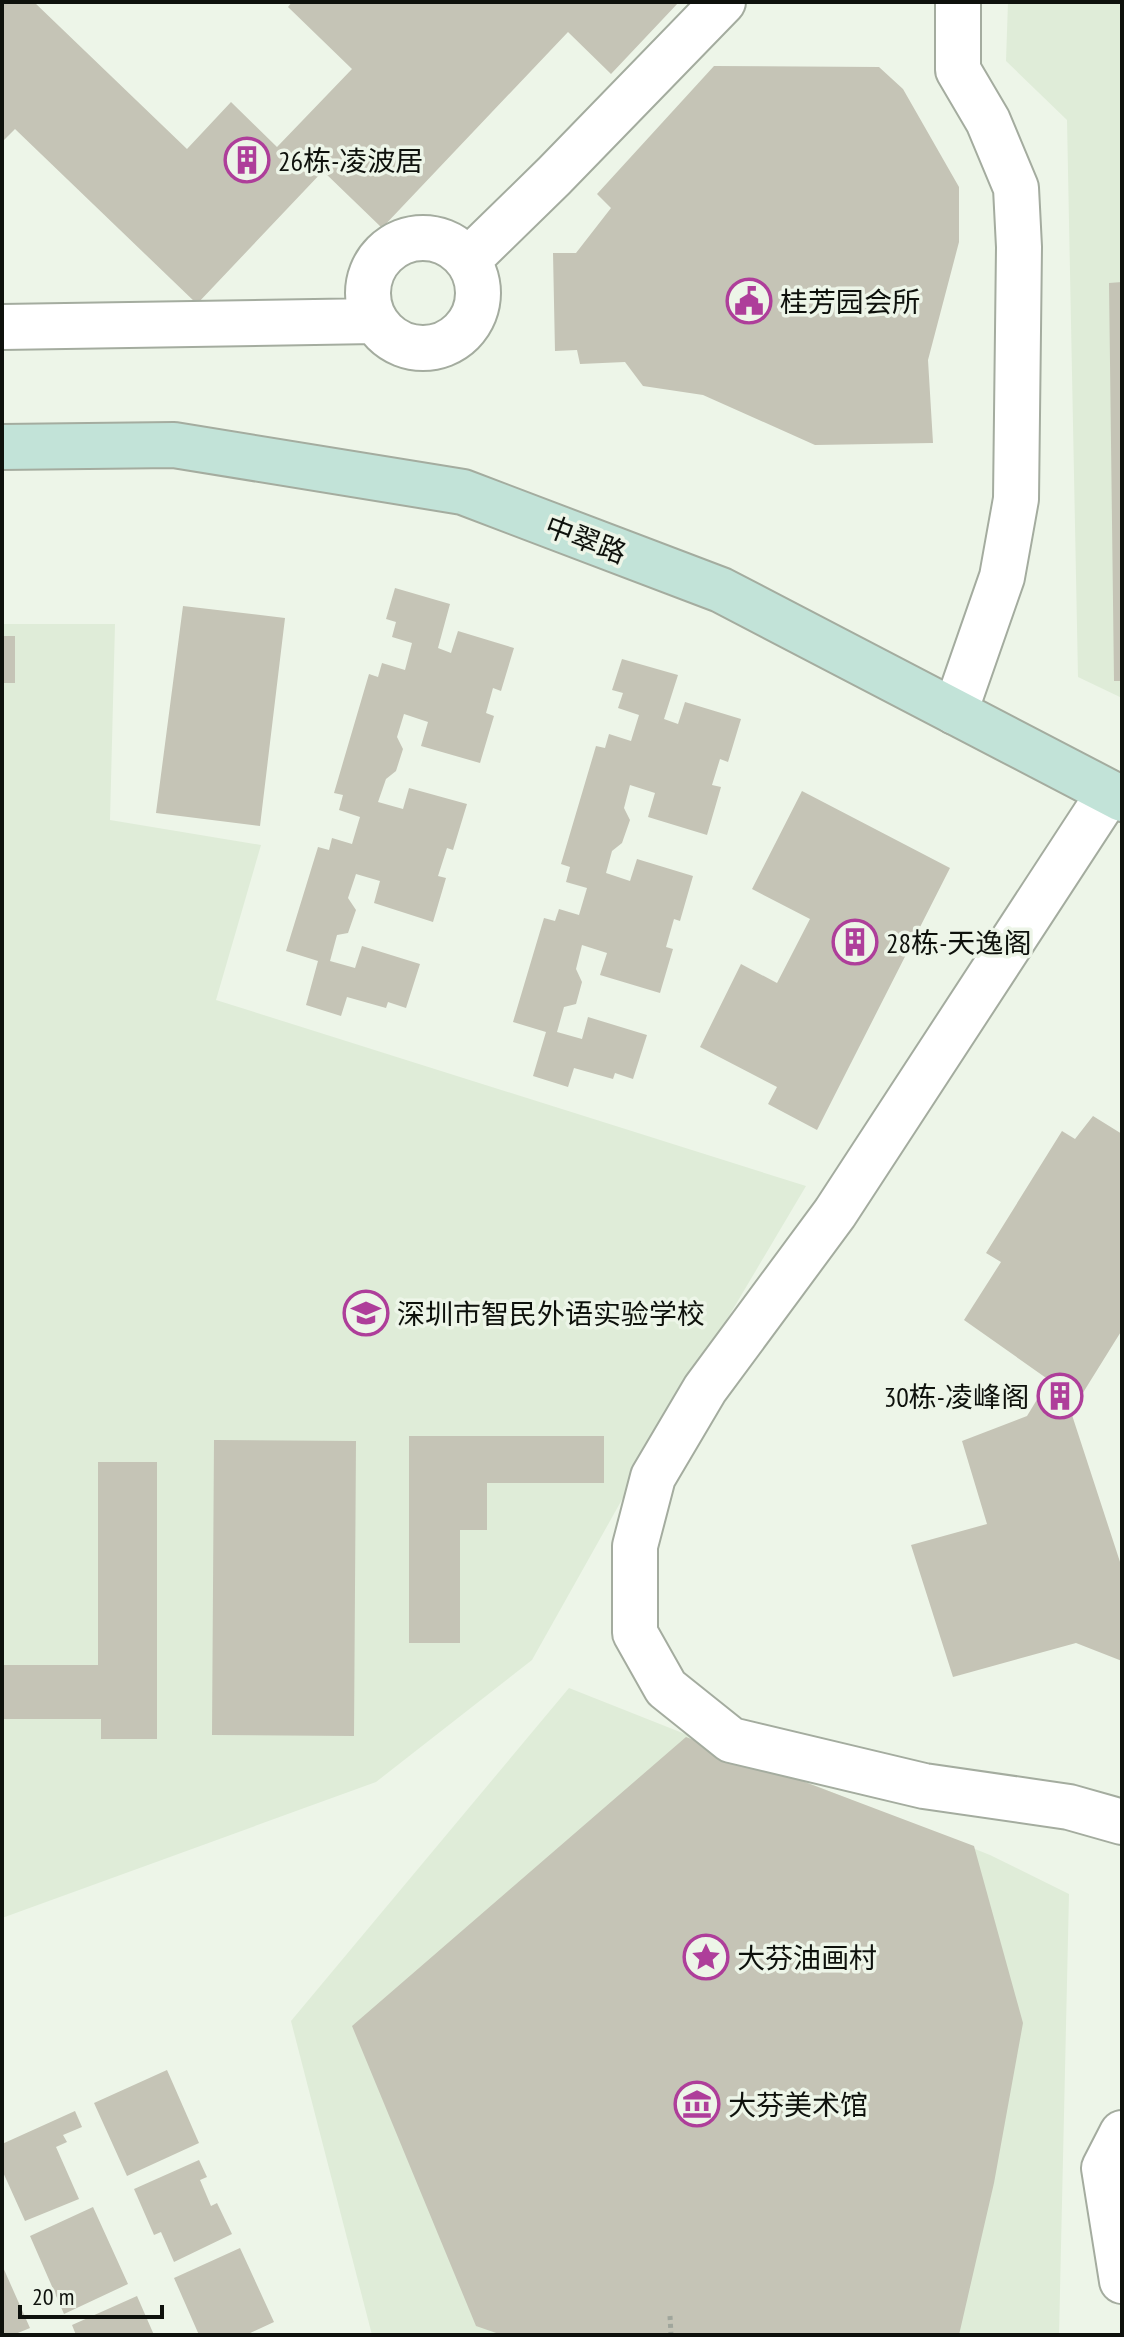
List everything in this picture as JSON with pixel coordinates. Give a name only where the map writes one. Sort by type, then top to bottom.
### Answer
[{"type":"main road","name":"中翠路","points":[[2,447],[174,445],[463,492],[721,590],[1116,796]]},
{"type":"street","points":[[468,260],[723,2]]},
{"type":"street","points":[[955,712],[1002,577],[1016,499],[1019,247],[1016,188],[988,121],[958,70],[958,2]]},
{"type":"street","points":[[418,237],[437,239],[454,247],[468,260],[476,277],[479,296],[475,313],[466,329],[453,340],[436,347],[419,349],[387,335],[375,321],[369,305],[368,288],[373,269],[384,253],[400,242],[418,237]]},
{"type":"street","points":[[2,327],[375,321]]},
{"type":"street","points":[[1116,796],[835,1213],[705,1389],[653,1477],[635,1546],[635,1633],[666,1688],[731,1740],[924,1786],[1069,1807],[1122,1822]]},
{"type":"street","points":[[1122,2133],[1104,2168],[1122,2281]]},
{"type":"path","points":[[670,2316],[671,2335]]},
{"type":"shaded area","points":[[1008,2],[1122,2],[1122,698],[1078,677],[1067,120],[1006,61]]},
{"type":"shaded area","name":"深圳市智民外语实验学校","points":[[2,624],[115,624],[110,820],[261,845],[216,1000],[806,1186],[656,1439],[532,1660],[376,1782],[2,1918]]},
{"type":"shaded area","name":"大芬油画村","points":[[569,1688],[990,1855],[1069,1894],[1059,2335],[372,2335],[291,2021]]},
{"type":"building","name":"26栋-凌波居","points":[[2,2],[34,2],[187,149],[231,102],[277,147],[352,69],[288,7],[292,2],[679,2],[611,74],[568,32],[382,228],[323,171],[197,304],[15,129],[2,142]]},
{"type":"building","name":"桂芳园会所","points":[[714,66],[879,67],[903,89],[959,187],[959,242],[928,360],[933,443],[815,445],[703,395],[643,386],[625,362],[580,364],[577,350],[555,351],[553,253],[576,253],[611,208],[597,194]]},
{"type":"building","points":[[1122,282],[1122,681],[1114,681],[1109,283]]},
{"type":"building","points":[[395,588],[450,604],[438,648],[451,653],[458,631],[514,648],[501,691],[493,688],[486,713],[494,716],[480,763],[421,746],[428,722],[404,714],[397,737],[403,749],[396,771],[386,779],[378,802],[403,809],[409,788],[467,804],[453,850],[447,848],[438,876],[446,878],[433,922],[374,903],[380,881],[356,874],[348,898],[356,910],[348,933],[337,935],[330,961],[355,968],[362,946],[420,964],[406,1008],[388,1002],[386,1008],[347,997],[341,1016],[306,1005],[318,961],[286,951],[318,847],[329,850],[332,838],[352,844],[360,817],[339,810],[343,795],[334,793],[369,674],[378,677],[382,663],[405,670],[412,643],[392,637],[396,622],[386,619]]},
{"type":"building","points":[[183,606],[285,618],[260,826],[156,813]]},
{"type":"building","points":[[2,636],[15,636],[15,683],[2,683]]},
{"type":"building","points":[[622,659],[678,675],[664,719],[678,724],[685,702],[741,719],[728,762],[720,759],[712,785],[721,787],[707,835],[648,817],[655,793],[630,785],[624,808],[630,820],[622,843],[612,851],[606,873],[630,881],[637,859],[693,876],[680,921],[674,919],[666,947],[673,949],[660,993],[600,975],[607,953],[582,945],[576,969],[582,982],[576,1004],[564,1007],[557,1032],[582,1039],[588,1017],[647,1035],[633,1079],[615,1073],[613,1079],[574,1068],[568,1087],[533,1076],[546,1032],[513,1022],[544,918],[555,921],[559,909],[579,915],[587,888],[566,882],[570,867],[561,864],[596,746],[605,748],[609,734],[631,741],[639,715],[618,708],[623,693],[612,690]]},
{"type":"building","name":"28栋-天逸阁","points":[[802,791],[950,868],[817,1130],[768,1104],[777,1087],[700,1047],[741,964],[777,983],[810,919],[752,889]]},
{"type":"building","name":"30栋-凌峰阁","points":[[1093,1116],[1122,1134],[1122,1330],[1071,1412],[1122,1568],[1122,1661],[1076,1643],[953,1677],[911,1545],[987,1524],[962,1441],[1027,1416],[1049,1380],[964,1320],[1001,1262],[986,1253],[1062,1131],[1075,1139]]},
{"type":"building","points":[[409,1436],[604,1436],[604,1483],[487,1483],[487,1530],[460,1530],[460,1643],[409,1643]]},
{"type":"building","points":[[214,1440],[356,1441],[354,1736],[212,1735]]},
{"type":"building","points":[[98,1462],[157,1462],[157,1739],[101,1739],[101,1719],[2,1719],[2,1665],[98,1665]]},
{"type":"building","name":"大芬油画村","points":[[686,1737],[974,1846],[1023,2023],[994,2183],[959,2335],[502,2335],[476,2326],[352,2026]]},
{"type":"building","points":[[167,2070],[199,2143],[127,2176],[94,2103]]},
{"type":"building","points":[[75,2111],[82,2127],[63,2135],[67,2142],[56,2147],[79,2199],[25,2221],[2,2170],[2,2144]]},
{"type":"building","points":[[199,2160],[207,2177],[200,2180],[211,2206],[217,2203],[232,2234],[174,2262],[161,2232],[154,2235],[134,2189]]},
{"type":"building","points":[[93,2207],[128,2284],[64,2314],[30,2236]]},
{"type":"building","points":[[240,2248],[274,2322],[246,2335],[199,2335],[174,2278]]},
{"type":"building","points":[[2,2265],[30,2328],[13,2335],[2,2335]]},
{"type":"building","points":[[137,2296],[154,2335],[76,2335],[72,2325]]},
{"type":"place","name":"26栋-凌波居","points":[[247,160]]},
{"type":"place","name":"桂芳园会所","points":[[749,301]]},
{"type":"place","name":"28栋-天逸阁","points":[[855,942]]},
{"type":"place","name":"深圳市智民外语实验学校","points":[[366,1313]]},
{"type":"place","name":"30栋-凌峰阁","points":[[1060,1396]]},
{"type":"place","name":"大芬油画村","points":[[706,1957]]},
{"type":"place","name":"大芬美术馆","points":[[697,2104]]}]
